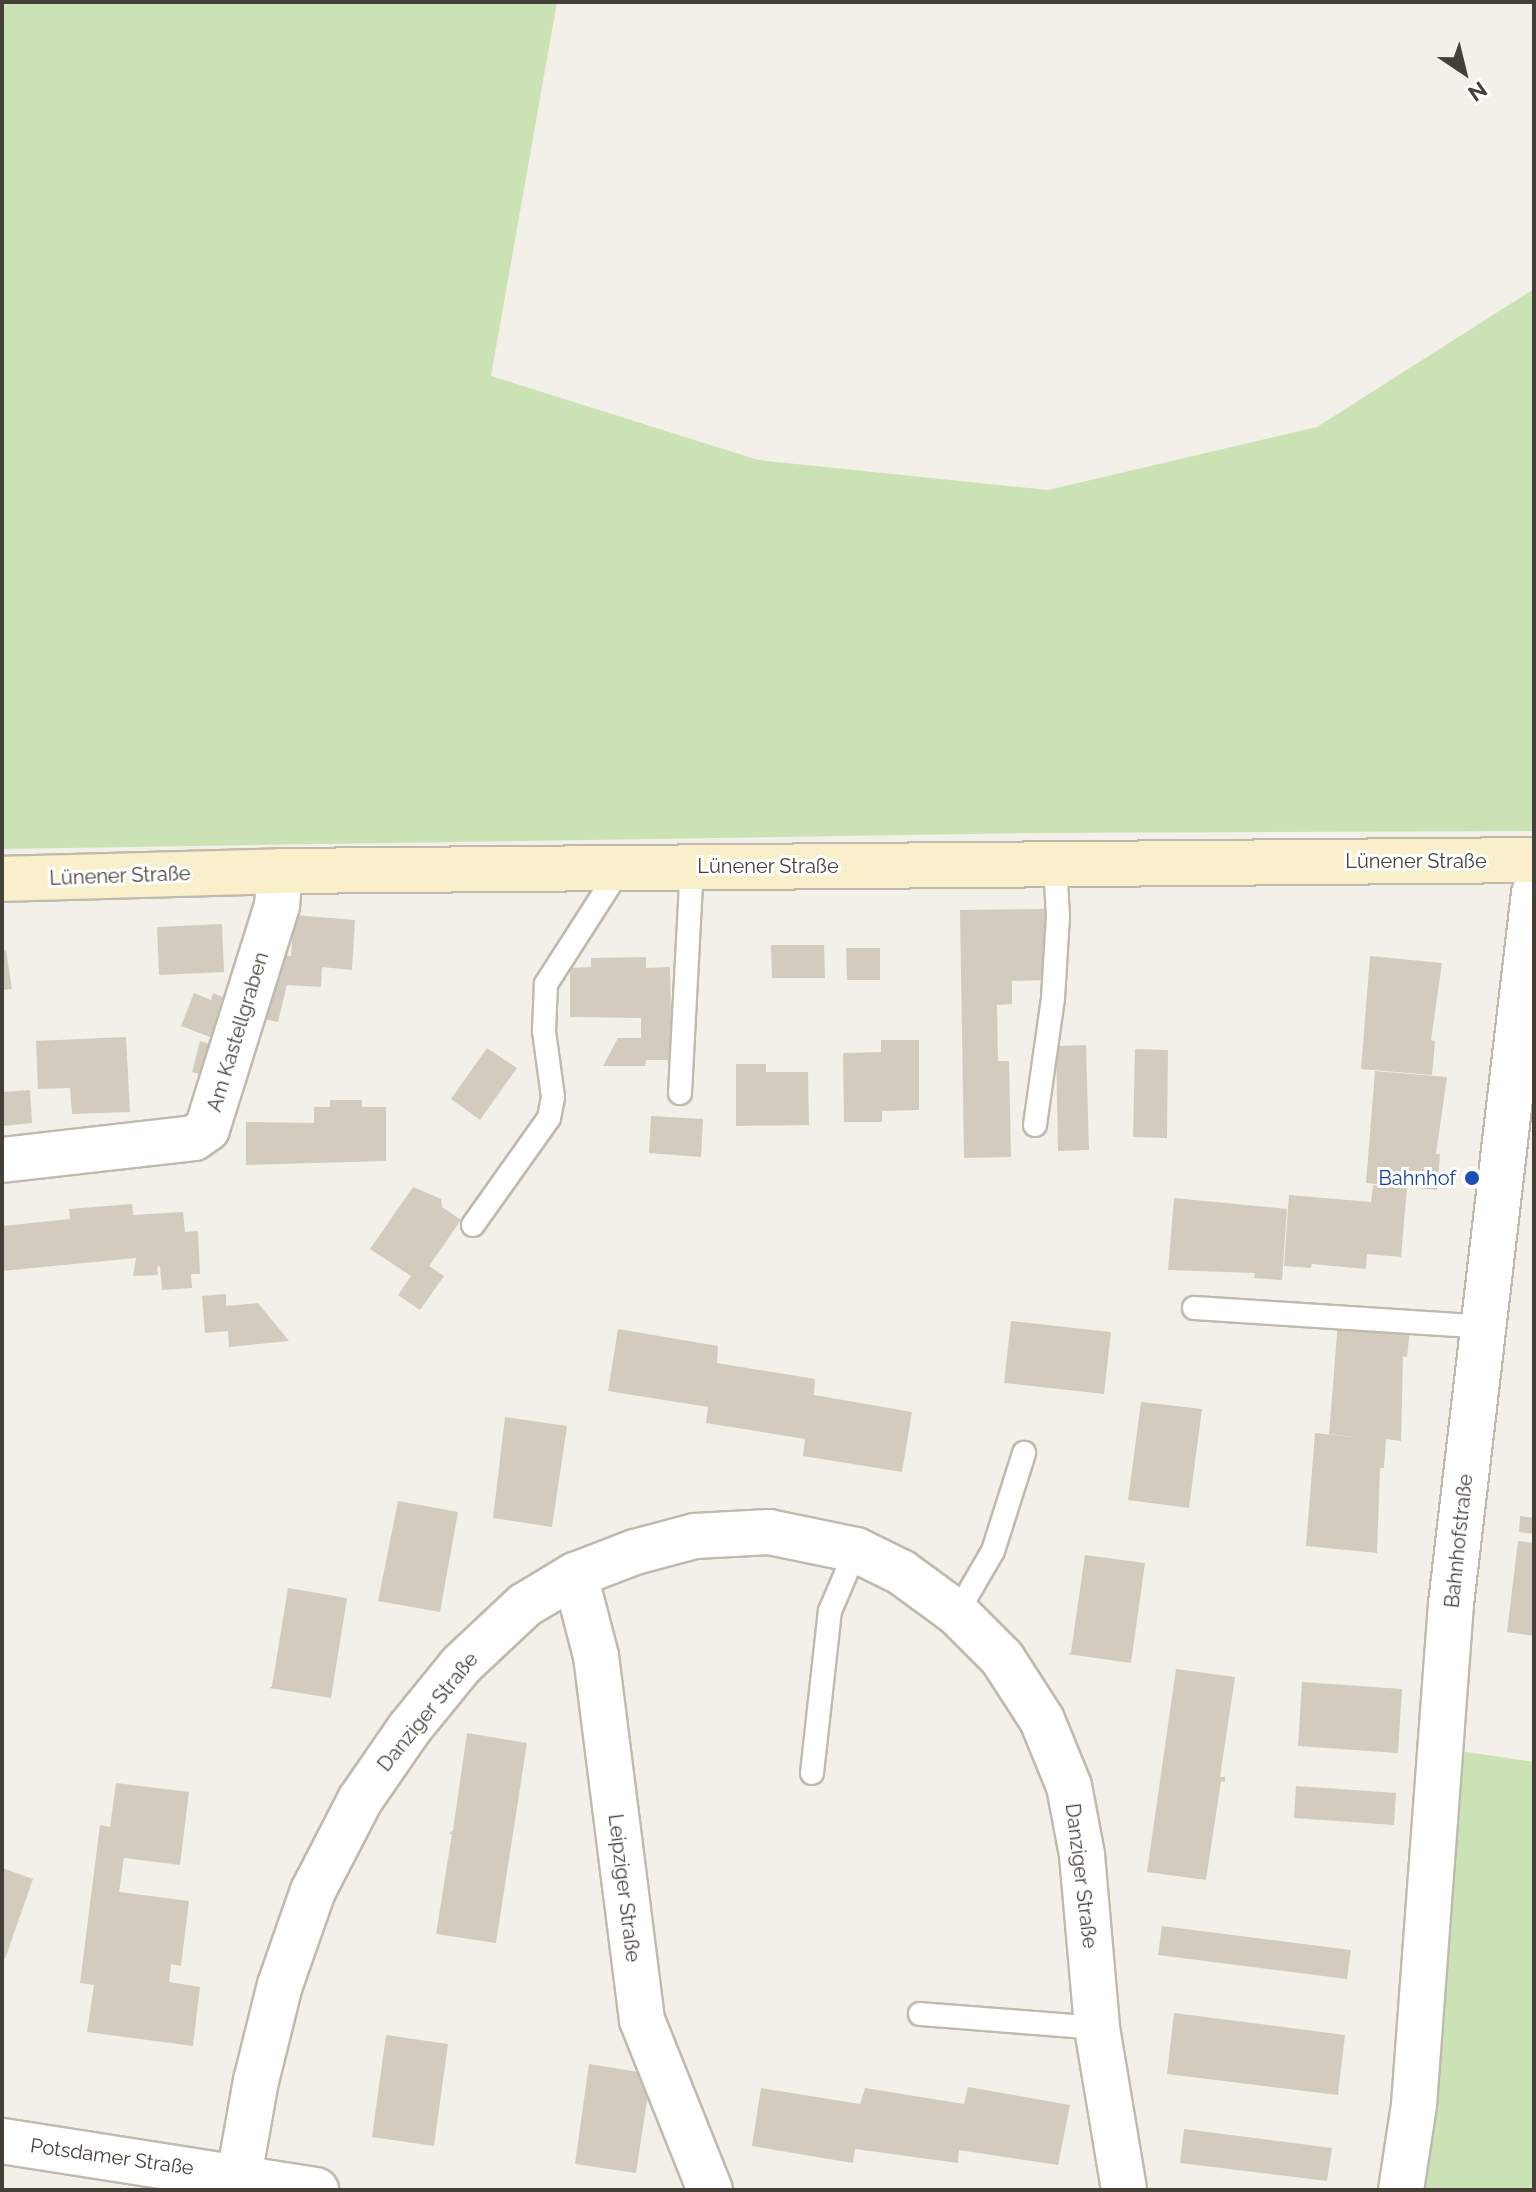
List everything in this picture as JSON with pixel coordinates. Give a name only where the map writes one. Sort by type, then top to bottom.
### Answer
[{"type":"main road","name":"Lünener Straße","points":[[2,879],[280,871],[1534,860]]},
{"type":"street","name":"Am Kastellgraben","points":[[2,1160],[194,1138],[207,1129],[277,905],[280,871]]},
{"type":"street","name":"Bahnhofstraße","points":[[1401,2190],[1414,2105],[1451,1604],[1534,893]]},
{"type":"street","name":"Danziger Straße","points":[[239,2176],[256,2081],[280,1985],[313,1891],[360,1800],[409,1729],[461,1665],[525,1605],[575,1575],[635,1552],[695,1536],[769,1532],[856,1550],[901,1572],[957,1613],[1002,1658],[1042,1720],[1069,1786],[1082,1855],[1097,2028],[1124,2190]]},
{"type":"street","name":"Leipziger Straße","points":[[575,1575],[596,1656],[642,2020],[710,2190]]},
{"type":"street","name":"Potsdamer Straße","points":[[2,2141],[316,2190]]},
{"type":"lane","points":[[1035,1125],[1055,971],[1058,917],[1055,864]]},
{"type":"lane","points":[[473,1225],[549,1118],[553,1097],[544,1031],[546,984],[621,867]]},
{"type":"lane","points":[[680,1093],[692,867]]},
{"type":"lane","points":[[1194,1308],[1484,1327]]},
{"type":"lane","points":[[957,1613],[993,1551],[1024,1453]]},
{"type":"lane","points":[[812,1773],[830,1611],[856,1550]]},
{"type":"lane","points":[[920,2014],[1097,2028]]},
{"type":"green space","points":[[2,2],[557,2],[491,376],[758,460],[1048,490],[1317,427],[1534,289],[1534,831],[1036,833],[2,849]]},
{"type":"green space","points":[[1460,1751],[1534,1762],[1534,2190],[1412,2190]]},
{"type":"building","points":[[1047,909],[1048,980],[1012,981],[1012,1004],[997,1005],[998,1061],[1009,1061],[1011,1157],[964,1158],[960,910]]},
{"type":"building","points":[[294,915],[355,920],[352,970],[322,967],[321,987],[287,985],[278,1022],[259,1018],[274,954],[291,956]]},
{"type":"building","points":[[222,924],[224,972],[159,975],[157,927]]},
{"type":"building","points":[[771,945],[824,945],[825,978],[772,978]]},
{"type":"building","points":[[846,948],[880,948],[880,980],[847,980]]},
{"type":"building","points":[[2,950],[6,950],[12,989],[2,990]]},
{"type":"building","points":[[1370,956],[1442,963],[1431,1040],[1435,1041],[1432,1075],[1361,1069]]},
{"type":"building","points":[[646,957],[646,968],[670,967],[672,1060],[646,1060],[645,1066],[603,1066],[618,1038],[641,1038],[641,1018],[570,1017],[570,968],[591,967],[591,958]]},
{"type":"building","points":[[194,993],[211,1000],[213,993],[233,1001],[218,1040],[181,1026]]},
{"type":"building","points":[[126,1037],[130,1112],[72,1114],[70,1088],[38,1089],[36,1041]]},
{"type":"building","points":[[881,1040],[919,1040],[919,1110],[882,1111],[882,1122],[844,1122],[843,1053],[881,1052]]},
{"type":"building","points":[[200,1041],[217,1046],[209,1077],[192,1072]]},
{"type":"building","points":[[1086,1045],[1089,1150],[1058,1151],[1056,1046]]},
{"type":"building","points":[[487,1048],[517,1068],[480,1120],[451,1099]]},
{"type":"building","points":[[1135,1049],[1168,1050],[1167,1138],[1133,1137]]},
{"type":"building","points":[[736,1064],[766,1064],[766,1072],[808,1072],[809,1125],[736,1126]]},
{"type":"building","points":[[1375,1071],[1447,1077],[1436,1154],[1440,1154],[1437,1190],[1366,1183]]},
{"type":"building","points":[[30,1090],[32,1123],[2,1126],[2,1092]]},
{"type":"building","points":[[330,1100],[362,1100],[362,1107],[386,1107],[386,1161],[246,1165],[246,1122],[314,1123],[314,1107],[330,1107]]},
{"type":"building","points":[[651,1116],[703,1119],[701,1157],[649,1153]]},
{"type":"building","points":[[1373,1185],[1407,1188],[1401,1257],[1367,1254],[1366,1269],[1312,1264],[1311,1268],[1284,1266],[1289,1195],[1371,1202]]},
{"type":"building","points":[[413,1187],[441,1199],[442,1207],[461,1220],[429,1266],[444,1276],[420,1310],[398,1295],[411,1276],[370,1249]]},
{"type":"building","points":[[1174,1198],[1287,1209],[1282,1280],[1254,1278],[1255,1273],[1168,1270]]},
{"type":"building","points":[[132,1204],[133,1215],[183,1212],[185,1232],[198,1231],[200,1274],[191,1274],[192,1288],[162,1290],[160,1266],[157,1267],[158,1275],[133,1276],[136,1258],[2,1271],[2,1226],[70,1219],[69,1209]]},
{"type":"building","points":[[226,1294],[226,1306],[258,1303],[289,1341],[229,1347],[228,1331],[205,1333],[202,1296]]},
{"type":"building","points":[[1011,1321],[1111,1332],[1104,1394],[1004,1383]]},
{"type":"building","points":[[1338,1322],[1410,1329],[1407,1357],[1403,1356],[1401,1441],[1386,1439],[1384,1468],[1380,1468],[1377,1553],[1306,1546],[1315,1433],[1360,1438],[1329,1434]]},
{"type":"building","points":[[618,1329],[718,1346],[717,1363],[815,1379],[814,1395],[912,1412],[902,1472],[803,1456],[805,1439],[706,1423],[708,1407],[608,1391]]},
{"type":"building","points":[[1141,1402],[1202,1409],[1189,1508],[1128,1500]]},
{"type":"building","points":[[505,1417],[567,1426],[552,1527],[493,1518]]},
{"type":"building","points":[[398,1501],[458,1512],[440,1612],[378,1601]]},
{"type":"building","points":[[1520,1516],[1534,1518],[1534,1534],[1519,1532]]},
{"type":"building","points":[[1518,1541],[1534,1543],[1534,1636],[1507,1632]]},
{"type":"building","points":[[1085,1555],[1145,1563],[1131,1663],[1068,1654],[1071,1652]]},
{"type":"building","points":[[288,1588],[347,1598],[331,1698],[269,1688],[272,1686]]},
{"type":"building","points":[[1176,1669],[1235,1677],[1220,1777],[1225,1777],[1225,1782],[1221,1781],[1206,1880],[1147,1872]]},
{"type":"building","points":[[1302,1682],[1402,1689],[1398,1753],[1298,1746]]},
{"type":"building","points":[[467,1733],[527,1743],[496,1943],[436,1934]]},
{"type":"building","points":[[116,1783],[189,1792],[180,1865],[124,1858],[119,1892],[189,1901],[181,1966],[171,1964],[169,1982],[200,1987],[193,2046],[87,2032],[94,1985],[80,1983],[100,1825],[110,1827]]},
{"type":"building","points":[[1296,1786],[1396,1793],[1394,1825],[1294,1818]]},
{"type":"building","points":[[2,1868],[33,1879],[5,1959],[2,1958]]},
{"type":"building","points":[[1162,1926],[1351,1950],[1347,1979],[1158,1955]]},
{"type":"building","points":[[1174,2013],[1345,2035],[1338,2095],[1167,2074]]},
{"type":"building","points":[[386,2035],[448,2044],[434,2146],[372,2137]]},
{"type":"building","points":[[589,2064],[651,2074],[636,2173],[575,2164]]},
{"type":"building","points":[[968,2087],[1070,2105],[1058,2165],[959,2150],[958,2163],[855,2149],[853,2163],[752,2146],[761,2088],[860,2104],[865,2088],[964,2104]]},
{"type":"building","points":[[1184,2129],[1332,2148],[1327,2181],[1180,2163]]},
{"type":"place","name":"Bahnhof","points":[[1472,1178]]}]
